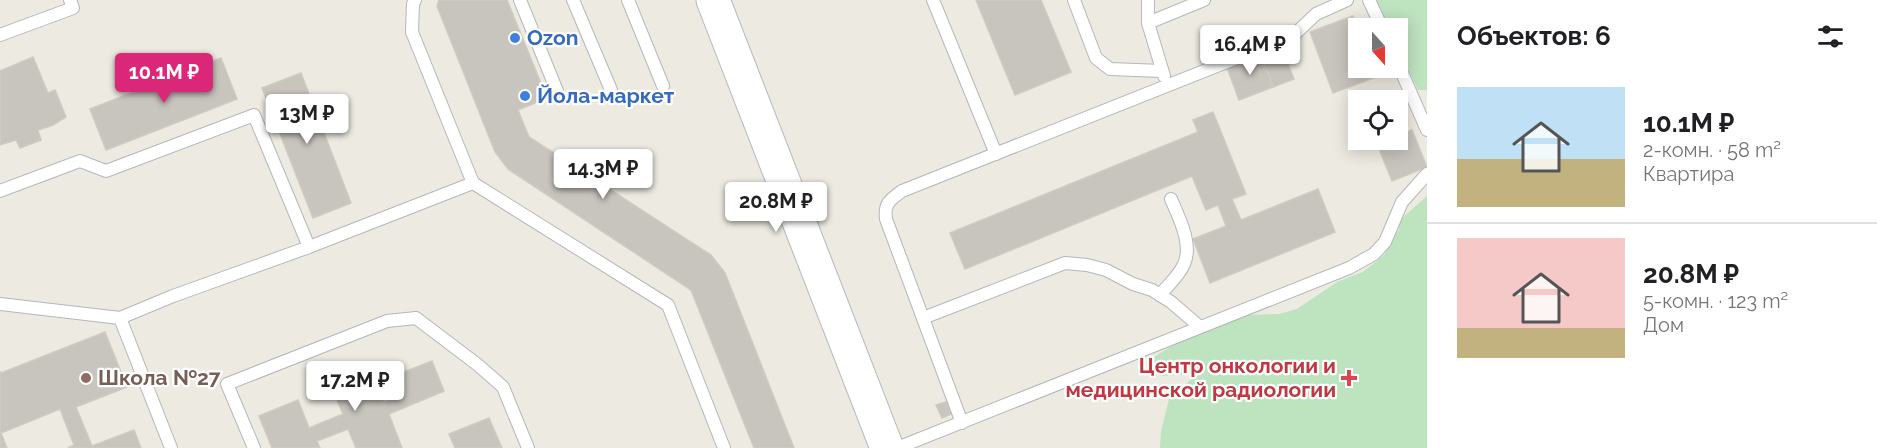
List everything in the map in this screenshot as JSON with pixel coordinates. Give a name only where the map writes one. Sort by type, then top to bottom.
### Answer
[{"type":"main road","points":[[713,0],[887,448]]},
{"type":"lane","points":[[0,35],[73,8],[70,0]]},
{"type":"lane","points":[[416,0],[413,3],[412,32],[473,183],[668,305],[724,448]]},
{"type":"lane","points":[[520,0],[558,91]]},
{"type":"lane","points":[[573,0],[611,90]]},
{"type":"lane","points":[[628,0],[663,86]]},
{"type":"lane","points":[[933,0],[996,154]]},
{"type":"lane","points":[[1074,0],[1096,58],[1110,69],[1162,71]]},
{"type":"lane","points":[[1148,0],[1148,23],[1168,85]]},
{"type":"lane","points":[[1148,23],[1204,0]]},
{"type":"lane","points":[[962,423],[886,219],[885,208],[891,199],[902,191],[1282,40],[1296,33],[1316,14],[1347,0]]},
{"type":"lane","points":[[1370,0],[1378,18]]},
{"type":"lane","points":[[1404,78],[1427,130]]},
{"type":"lane","points":[[0,191],[81,161],[106,171],[254,116],[309,247]]},
{"type":"lane","points":[[897,448],[1349,268],[1374,254],[1385,242],[1402,202],[1427,174]]},
{"type":"lane","points":[[0,304],[120,318],[473,183]]},
{"type":"lane","points":[[1160,295],[1185,262],[1187,247],[1184,231],[1171,199]]},
{"type":"lane","points":[[922,318],[1065,263],[1106,270],[1133,284],[1152,290],[1200,327]]},
{"type":"lane","points":[[120,318],[171,448]]},
{"type":"lane","points":[[254,448],[227,384],[387,321],[416,318],[503,387],[528,448]]},
{"type":"green space","points":[[1374,0],[1427,0],[1427,90],[1418,90],[1408,70],[1408,18],[1383,18]]},
{"type":"green space","points":[[1427,196],[1427,448],[1160,448],[1161,431],[1169,399],[1197,374],[1160,376],[1154,357],[1189,335],[1242,315],[1279,314],[1297,309],[1337,282],[1363,272],[1384,255],[1399,229],[1400,220]]},
{"type":"building","points":[[439,0],[507,0],[547,98],[518,110],[529,137],[711,255],[725,273],[794,448],[754,448],[691,290],[508,169],[495,152],[437,6]]},
{"type":"building","points":[[976,0],[1041,0],[1071,72],[1015,95]]},
{"type":"building","points":[[1353,16],[1354,18],[1348,18],[1348,78],[1373,78],[1333,93],[1310,32]]},
{"type":"building","points":[[1283,51],[1294,79],[1273,87],[1262,59]]},
{"type":"building","points":[[1260,52],[1273,87],[1239,100],[1226,65]]},
{"type":"building","points":[[33,57],[48,93],[55,90],[66,117],[38,130],[41,140],[20,148],[16,140],[0,145],[0,71]]},
{"type":"building","points":[[221,58],[237,99],[106,150],[90,109]]},
{"type":"building","points":[[301,73],[351,203],[313,218],[262,88]]},
{"type":"building","points":[[1213,112],[1246,194],[1232,199],[1241,220],[1318,189],[1335,232],[1210,283],[1193,239],[1226,226],[1218,205],[1206,210],[1192,176],[965,269],[950,233],[1198,132],[1193,120]]},
{"type":"building","points":[[1412,130],[1427,167],[1392,181],[1379,150],[1408,150],[1408,131]]},
{"type":"building","points":[[105,332],[127,387],[76,407],[92,446],[134,430],[141,448],[68,448],[74,445],[60,409],[1,433],[7,448],[0,448],[0,371],[1,373]]},
{"type":"building","points":[[432,361],[444,391],[389,414],[402,448],[356,448],[348,429],[317,441],[320,448],[272,448],[259,416],[298,400],[309,428],[343,414],[331,386],[371,370],[384,402],[399,396],[391,377]]},
{"type":"building","points":[[946,402],[951,414],[942,418],[936,405]]},
{"type":"building","points":[[489,418],[502,448],[455,448],[449,434]]},
{"type":"place","name":"Ozon","points":[[515,38]]},
{"type":"place","name":"Йола-маркет","points":[[525,96]]},
{"type":"place","name":"Школа №27","points":[[86,378]]},
{"type":"place","name":"Центр онкологии и медицинской радиологии","points":[[1349,378]]}]
